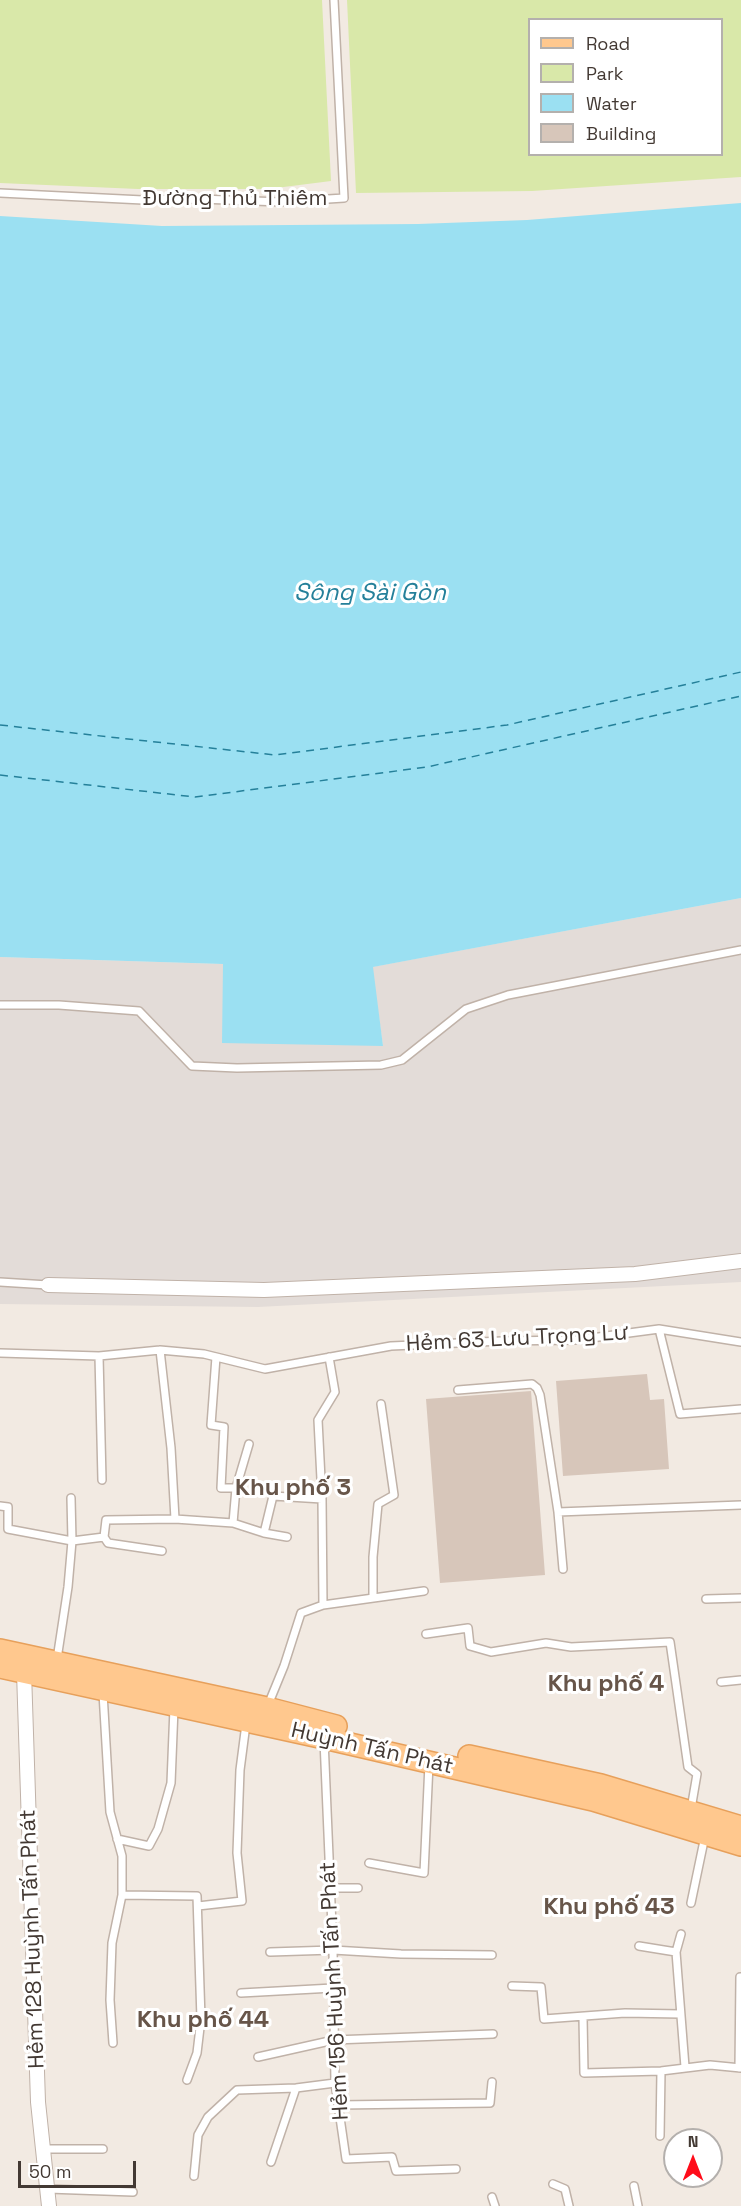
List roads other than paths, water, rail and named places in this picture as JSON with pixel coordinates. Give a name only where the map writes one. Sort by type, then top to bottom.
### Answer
[{"type":"main road","name":"Huỳnh Tấn Phát","points":[[0,1650],[65,1673],[103,1690],[246,1720],[324,1731],[601,1785],[702,1821],[741,1845]]},
{"type":"main road","name":"Huỳnh Tấn Phát","points":[[0,1667],[24,1672],[65,1673],[267,1708],[324,1731],[429,1761],[593,1800],[741,1827]]},
{"type":"street","points":[[48,1285],[264,1290],[635,1274],[741,1261]]},
{"type":"street","name":"Hẻm 128 Huỳnh Tấn Phát","points":[[24,1672],[38,2102],[49,2206]]},
{"type":"lane","name":"Đường Thủ Thiêm","points":[[0,193],[143,200],[200,199],[282,202],[344,198],[334,0]]},
{"type":"lane","points":[[0,1005],[59,1005],[139,1011],[192,1066],[248,1068],[381,1065],[402,1060],[466,1009],[508,995],[741,950]]},
{"type":"lane","points":[[0,1281],[48,1285]]},
{"type":"lane","points":[[659,1329],[741,1342]]},
{"type":"lane","name":"Hẻm 63 Lưu Trọng Lư","points":[[216,1357],[265,1369],[391,1346],[576,1340],[659,1329],[680,1414],[741,1409]]},
{"type":"lane","points":[[160,1350],[171,1448],[175,1519]]},
{"type":"lane","points":[[0,1353],[99,1356],[160,1350],[216,1357],[211,1425],[224,1427],[221,1488],[236,1488]]},
{"type":"lane","points":[[99,1356],[102,1480]]},
{"type":"lane","points":[[323,1605],[322,1499],[318,1420],[335,1392],[329,1357]]},
{"type":"lane","points":[[458,1390],[532,1384],[537,1388],[558,1512],[563,1569]]},
{"type":"lane","points":[[373,1598],[378,1504],[394,1495],[381,1404]]},
{"type":"lane","points":[[233,1523],[236,1488],[249,1444]]},
{"type":"lane","points":[[264,1533],[273,1496],[322,1499]]},
{"type":"lane","points":[[65,1673],[66,1605],[72,1541],[71,1498]]},
{"type":"lane","points":[[558,1512],[741,1505]]},
{"type":"lane","points":[[4,1506],[8,1529],[72,1541],[104,1537]]},
{"type":"lane","points":[[162,1551],[108,1543],[104,1537],[106,1520],[175,1519],[233,1523],[264,1533],[287,1537]]},
{"type":"lane","points":[[267,1708],[284,1666],[301,1613],[323,1605],[424,1591]]},
{"type":"lane","points":[[706,1599],[741,1598]]},
{"type":"lane","points":[[426,1634],[468,1628],[470,1646],[491,1652],[546,1643],[571,1647],[670,1642],[688,1767],[697,1774],[702,1821],[691,1903]]},
{"type":"lane","points":[[721,1682],[741,1680]]},
{"type":"lane","points":[[103,1690],[110,1812],[122,1856],[122,1895],[112,1943],[110,2000],[113,2043]]},
{"type":"lane","points":[[117,1839],[149,1846],[158,1829],[171,1783],[174,1705]]},
{"type":"lane","points":[[198,1906],[242,1901],[237,1853],[240,1770],[246,1720]]},
{"type":"lane","name":"Hẻm 156 Huỳnh Tấn Phát","points":[[324,1731],[333,1950],[335,2083],[346,2159],[392,2157],[396,2171],[456,2169]]},
{"type":"lane","points":[[369,1863],[424,1873],[429,1761]]},
{"type":"lane","points":[[330,1888],[358,1888]]},
{"type":"lane","points":[[122,1895],[197,1896],[201,2019],[197,2053],[187,2080]]},
{"type":"lane","points":[[681,1934],[676,1952],[685,2067]]},
{"type":"lane","points":[[639,1946],[676,1952]]},
{"type":"lane","points":[[270,1952],[333,1950],[401,1954],[492,1955]]},
{"type":"lane","points":[[582,2017],[584,2073],[661,2071],[710,2065],[740,2068],[740,1977]]},
{"type":"lane","points":[[512,1986],[541,1987],[544,2019],[625,2013],[680,2014]]},
{"type":"lane","points":[[242,1993],[333,1988]]},
{"type":"lane","points":[[258,2056],[334,2040],[493,2034]]},
{"type":"lane","points":[[660,2136],[661,2071]]},
{"type":"lane","points":[[338,2105],[490,2103],[492,2082]]},
{"type":"lane","points":[[194,2176],[198,2135],[208,2117],[237,2090],[296,2088],[335,2083]]},
{"type":"lane","points":[[271,2162],[296,2088]]},
{"type":"lane","points":[[43,2149],[103,2149]]},
{"type":"lane","points":[[553,2184],[565,2189],[569,2206]]},
{"type":"lane","points":[[634,2186],[638,2206]]},
{"type":"lane","points":[[48,2189],[133,2192]]},
{"type":"lane","points":[[492,2197],[495,2206]]},
{"type":"water","name":"Sông Sài Gòn","points":[[741,203],[741,898],[373,967],[383,1046],[222,1043],[223,964],[0,957],[0,216],[162,226],[418,224],[527,220]]},
{"type":"district","name":"Khu phố 3","points":[[293,1488]]},
{"type":"district","name":"Khu phố 4","points":[[606,1684]]},
{"type":"district","name":"Khu phố 43","points":[[609,1907]]},
{"type":"district","name":"Khu phố 44","points":[[203,2020]]}]
